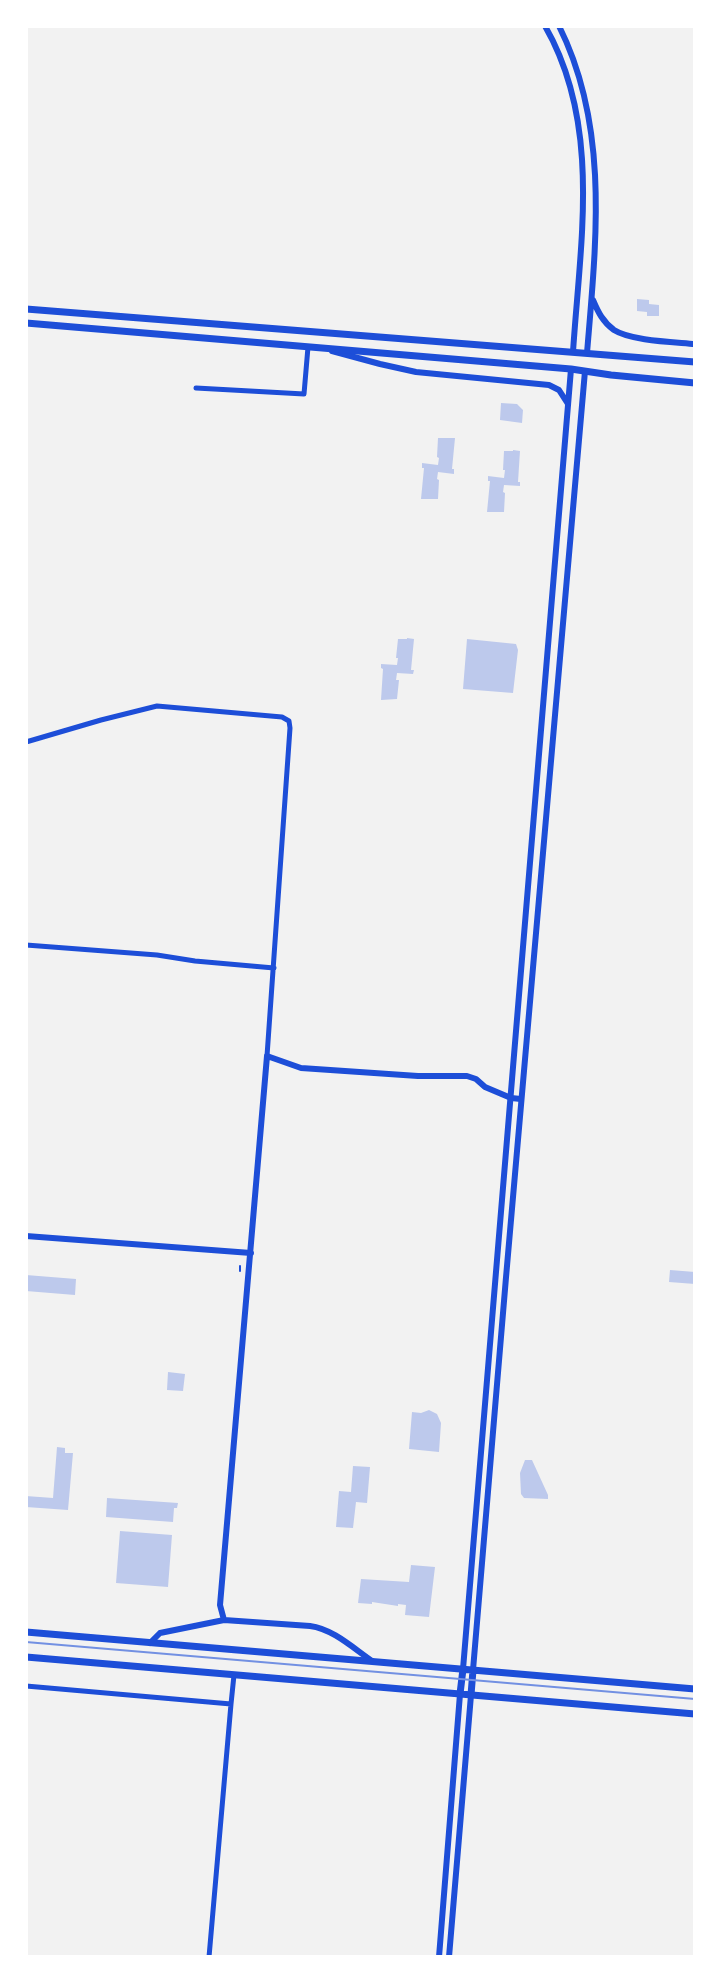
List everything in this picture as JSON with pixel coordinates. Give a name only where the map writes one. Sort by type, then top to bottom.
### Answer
[{"type":"main road","points":[[439,1957],[569,404],[583,202],[583,172],[574,98],[568,76],[545,26]]},
{"type":"main road","points":[[449,1957],[591,295],[596,173],[594,145],[581,80],[559,26]]},
{"type":"main road","points":[[583,172],[596,173]]},
{"type":"main road","points":[[591,295],[601,317],[618,332],[646,339],[695,344]]},
{"type":"main road","points":[[26,309],[695,362]]},
{"type":"main road","points":[[26,323],[571,369],[695,383]]},
{"type":"main road","points":[[324,348],[405,370],[549,385],[559,390],[569,404]]},
{"type":"main road","points":[[224,1620],[220,1605],[267,1056],[295,1067],[324,1071],[467,1076],[485,1087],[521,1099]]},
{"type":"main road","points":[[26,1236],[251,1253]]},
{"type":"main road","points":[[150,1643],[160,1633],[224,1620],[320,1627],[372,1661]]},
{"type":"main road","points":[[26,1632],[695,1689]]},
{"type":"main road","points":[[26,1657],[695,1714]]},
{"type":"street","points":[[196,388],[304,394],[308,347]]},
{"type":"street","points":[[26,742],[157,706],[282,717],[289,721],[267,1056]]},
{"type":"street","points":[[26,945],[274,968]]},
{"type":"street","points":[[209,1957],[234,1674]]},
{"type":"street","points":[[26,1686],[231,1704]]},
{"type":"path","points":[[240,1266],[240,1271]]},
{"type":"building","points":[[637,299],[659,305],[659,316],[647,316],[647,312],[637,311]]},
{"type":"building","points":[[501,403],[517,404],[523,410],[522,423],[500,420]]},
{"type":"building","points":[[438,438],[455,438],[454,474],[438,472],[438,499],[421,499],[422,463],[438,465]]},
{"type":"building","points":[[504,451],[520,451],[520,486],[504,485],[504,512],[487,512],[488,476],[504,478]]},
{"type":"building","points":[[398,639],[414,639],[413,674],[397,673],[397,699],[381,700],[381,664],[397,665]]},
{"type":"building","points":[[467,639],[516,644],[513,693],[463,689]]},
{"type":"building","points":[[670,1270],[695,1272],[695,1284],[669,1282]]},
{"type":"building","points":[[26,1275],[76,1279],[75,1295],[26,1291]]},
{"type":"building","points":[[168,1372],[185,1374],[183,1391],[167,1390]]},
{"type":"building","points":[[429,1410],[437,1414],[441,1423],[439,1452],[409,1449],[412,1412]]},
{"type":"building","points":[[57,1447],[65,1448],[65,1453],[73,1453],[68,1510],[26,1507],[26,1496],[53,1498]]},
{"type":"building","points":[[525,1460],[532,1460],[548,1499],[524,1498],[521,1494],[520,1473]]},
{"type":"building","points":[[353,1466],[370,1467],[367,1503],[356,1502],[353,1528],[336,1527],[339,1491],[351,1492]]},
{"type":"building","points":[[107,1498],[178,1503],[174,1508],[173,1522],[106,1517]]},
{"type":"building","points":[[120,1531],[172,1535],[168,1587],[116,1583]]},
{"type":"building","points":[[411,1565],[435,1567],[429,1617],[405,1615],[406,1605],[358,1603],[361,1579],[409,1582]]},
{"type":"tram line","points":[[26,1642],[695,1699]]}]
